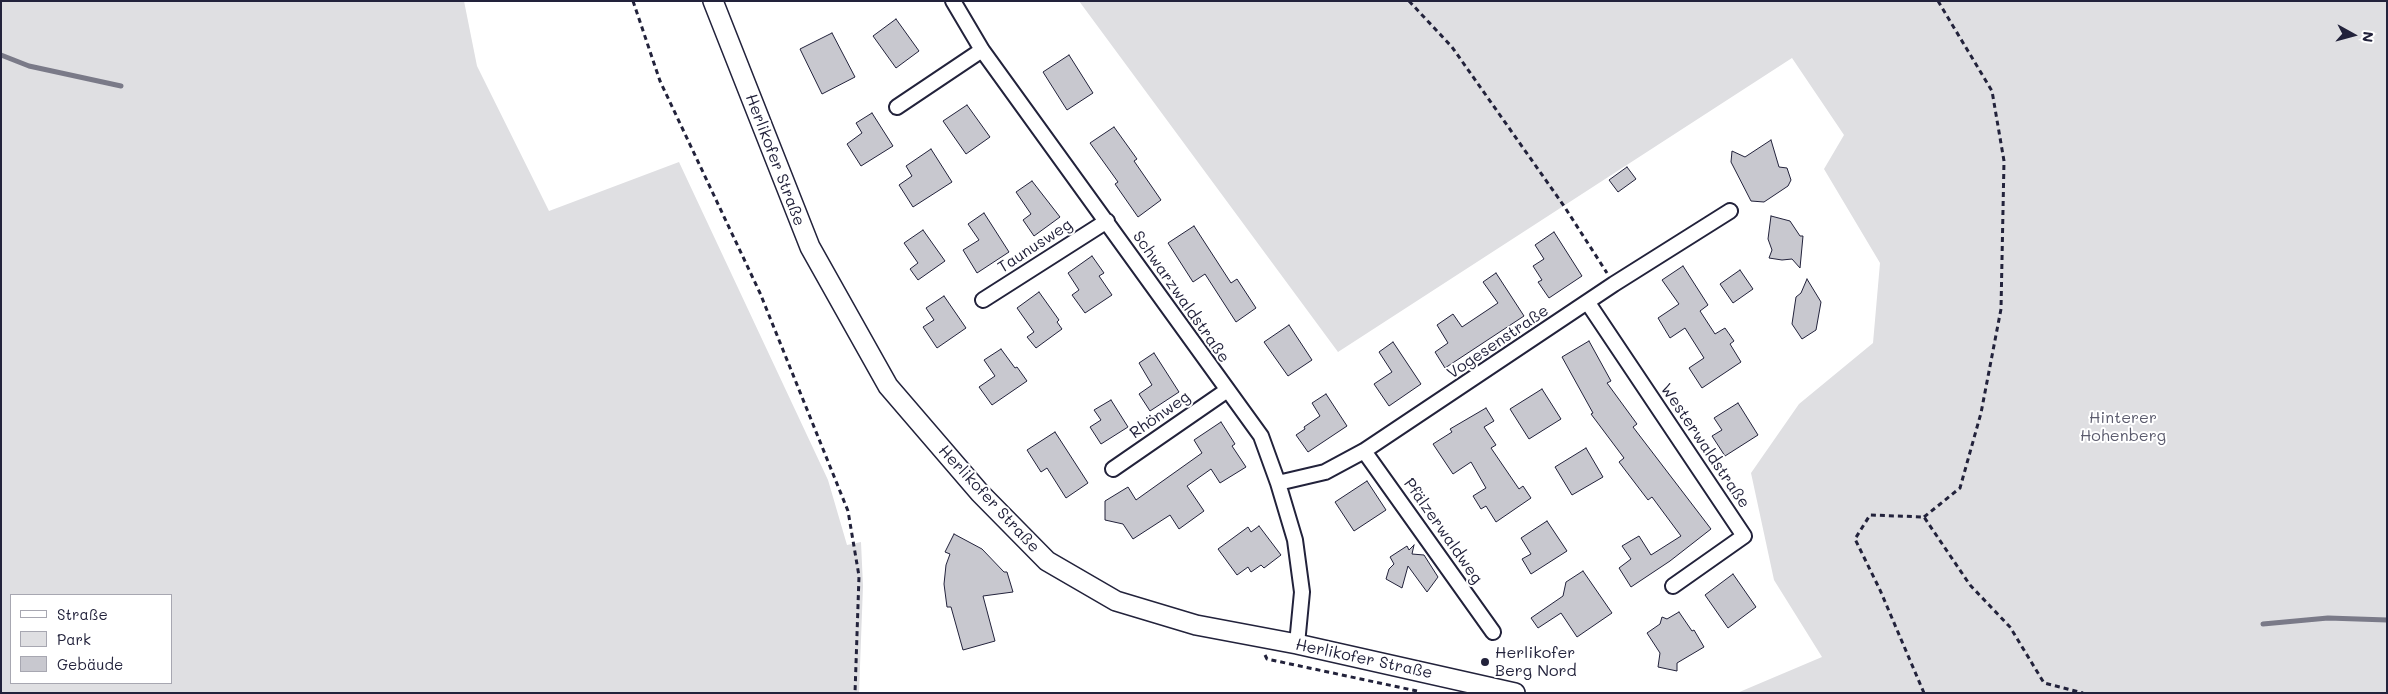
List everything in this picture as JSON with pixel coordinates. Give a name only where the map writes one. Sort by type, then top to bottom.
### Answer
[{"type":"main road","name":"Herlikofer Straße","points":[[713,1],[810,247],[888,386],[980,493],[1047,561],[1116,601],[1196,625],[1297,644],[1516,693]]},
{"type":"street","name":"Schwarzwaldstraße","points":[[953,1],[982,50],[1226,391],[1261,436],[1278,483],[1294,540],[1302,592],[1297,644]]},
{"type":"street","points":[[897,107],[982,50]]},
{"type":"street","name":"Vogesenstraße","points":[[1278,483],[1325,472],[1364,451],[1614,284],[1730,211]]},
{"type":"street","name":"Taunusweg","points":[[983,300],[1106,221]]},
{"type":"street","name":"Westerwaldstraße","points":[[1588,303],[1744,536],[1673,586]]},
{"type":"street","name":"Rhönweg","points":[[1113,469],[1226,391]]},
{"type":"street","name":"Pfälzerwaldweg","points":[[1364,451],[1493,632]]},
{"type":"path","points":[[633,1],[635,13],[660,81],[760,293],[848,511],[859,576],[855,693]]},
{"type":"path","points":[[1409,1],[1452,47],[1564,206],[1614,284]]},
{"type":"path","points":[[1924,693],[1880,590],[1855,539],[1870,515],[1924,517],[1960,488],[1981,413],[2001,309],[2004,162],[1992,91],[1938,1]]},
{"type":"path","points":[[1924,517],[1970,585],[2010,627],[2044,683],[2084,693]]},
{"type":"green space","points":[[1,1],[464,1],[477,66],[549,211],[679,162],[828,480],[847,545],[861,542],[863,586],[859,693],[1,693]]},
{"type":"green space","name":"Hinterer Hohenberg","points":[[1079,1],[2387,1],[2387,693],[1737,693],[1822,657],[1774,580],[1751,473],[1799,404],[1873,343],[1880,263],[1824,169],[1844,135],[1792,58],[1338,352]]},
{"type":"building","points":[[896,19],[919,51],[896,68],[873,36]]},
{"type":"building","points":[[832,33],[855,77],[822,94],[800,49]]},
{"type":"building","points":[[1069,55],[1093,93],[1067,110],[1043,72]]},
{"type":"building","points":[[967,105],[990,137],[966,154],[943,121]]},
{"type":"building","points":[[872,113],[893,146],[861,166],[847,144],[862,133],[856,123]]},
{"type":"building","points":[[1114,127],[1137,159],[1134,161],[1161,200],[1138,217],[1115,184],[1118,182],[1090,143]]},
{"type":"building","points":[[1771,140],[1779,167],[1787,168],[1791,180],[1788,186],[1764,202],[1751,201],[1731,162],[1732,151],[1745,157]]},
{"type":"building","points":[[931,149],[952,182],[913,207],[899,185],[912,176],[906,166]]},
{"type":"building","points":[[1627,167],[1636,179],[1618,192],[1609,180]]},
{"type":"building","points":[[1032,181],[1060,217],[1034,236],[1023,220],[1031,214],[1016,192]]},
{"type":"building","points":[[984,213],[1009,252],[977,273],[963,250],[979,240],[968,224]]},
{"type":"building","points":[[1771,216],[1790,221],[1800,236],[1803,236],[1800,268],[1792,259],[1769,258],[1772,250],[1768,239]]},
{"type":"building","points":[[1194,226],[1231,283],[1237,279],[1256,308],[1236,322],[1205,274],[1193,282],[1168,243]]},
{"type":"building","points":[[923,230],[945,261],[918,280],[910,269],[918,263],[904,243]]},
{"type":"building","points":[[1554,232],[1582,276],[1549,298],[1538,282],[1542,280],[1533,266],[1544,259],[1535,245]]},
{"type":"building","points":[[1092,256],[1104,273],[1099,276],[1112,295],[1085,313],[1072,295],[1079,290],[1068,273]]},
{"type":"building","points":[[1683,266],[1708,305],[1700,311],[1715,334],[1725,328],[1734,341],[1730,344],[1741,362],[1702,388],[1689,368],[1704,358],[1685,328],[1670,338],[1658,318],[1679,304],[1662,280]]},
{"type":"building","points":[[1740,270],[1753,289],[1733,303],[1720,284]]},
{"type":"building","points":[[1496,273],[1524,316],[1445,368],[1435,352],[1448,343],[1437,325],[1453,314],[1462,327],[1498,303],[1483,282]]},
{"type":"building","points":[[1807,279],[1821,302],[1816,330],[1802,339],[1792,324],[1796,297],[1801,293]]},
{"type":"building","points":[[1039,292],[1059,320],[1057,322],[1062,329],[1036,348],[1027,337],[1034,332],[1017,308]]},
{"type":"building","points":[[944,296],[966,328],[937,348],[923,327],[934,320],[926,308]]},
{"type":"building","points":[[1289,325],[1312,360],[1288,376],[1264,342]]},
{"type":"building","points":[[1589,341],[1611,381],[1607,383],[1637,424],[1633,427],[1711,529],[1670,561],[1631,587],[1619,568],[1631,559],[1622,546],[1639,536],[1651,555],[1681,536],[1652,497],[1648,500],[1619,462],[1624,458],[1591,414],[1593,413],[1562,357]]},
{"type":"building","points":[[1393,342],[1421,384],[1389,406],[1374,384],[1392,372],[1379,352]]},
{"type":"building","points":[[1001,349],[1027,381],[992,405],[979,387],[995,376],[984,360]]},
{"type":"building","points":[[1154,353],[1179,392],[1150,411],[1139,394],[1152,385],[1139,363]]},
{"type":"building","points":[[1542,389],[1561,419],[1529,439],[1510,409]]},
{"type":"building","points":[[1326,394],[1347,426],[1308,452],[1296,435],[1320,416],[1312,403]]},
{"type":"building","points":[[1111,400],[1128,427],[1101,444],[1090,427],[1101,420],[1094,410]]},
{"type":"building","points":[[1738,403],[1758,435],[1725,456],[1712,436],[1722,430],[1714,418]]},
{"type":"building","points":[[1486,408],[1494,421],[1484,427],[1496,445],[1491,448],[1519,489],[1523,486],[1531,498],[1496,522],[1486,506],[1481,509],[1473,496],[1486,488],[1471,462],[1453,474],[1433,444],[1452,432],[1450,429]]},
{"type":"building","points":[[1221,422],[1235,444],[1232,446],[1246,467],[1220,483],[1211,469],[1187,486],[1204,511],[1179,529],[1170,515],[1133,539],[1123,524],[1105,520],[1105,501],[1128,487],[1136,500],[1202,453],[1194,440]]},
{"type":"building","points":[[1055,432],[1088,483],[1066,498],[1047,468],[1041,472],[1027,450]]},
{"type":"building","points":[[1586,448],[1603,477],[1572,495],[1555,467]]},
{"type":"building","points":[[1367,481],[1386,510],[1354,531],[1335,502]]},
{"type":"building","points":[[1547,521],[1567,551],[1531,574],[1522,559],[1531,554],[1521,538]]},
{"type":"building","points":[[1259,526],[1281,555],[1264,568],[1261,565],[1251,572],[1248,567],[1237,575],[1218,549],[1248,527],[1251,532]]},
{"type":"building","points":[[954,534],[982,549],[1004,572],[1007,572],[1013,592],[983,596],[995,641],[963,650],[951,607],[947,607],[944,584],[946,565],[950,554],[945,552]]},
{"type":"building","points":[[1414,545],[1412,554],[1424,555],[1438,577],[1427,592],[1408,566],[1402,588],[1386,579],[1389,569],[1394,564],[1390,557],[1407,546],[1409,550]]},
{"type":"building","points":[[1583,571],[1612,613],[1577,637],[1561,613],[1538,628],[1531,618],[1563,596],[1566,582]]},
{"type":"building","points":[[1733,574],[1756,607],[1728,628],[1705,595]]},
{"type":"building","points":[[1679,612],[1692,631],[1694,630],[1704,647],[1677,663],[1677,671],[1658,667],[1660,653],[1647,633],[1660,624],[1662,617],[1667,619]]},
{"type":"waterway","points":[[1,55],[29,66],[121,86]]},
{"type":"waterway","points":[[2263,624],[2328,618],[2387,620]]},
{"type":"place","name":"Herlikofer Berg Nord","points":[[1485,662]]}]
